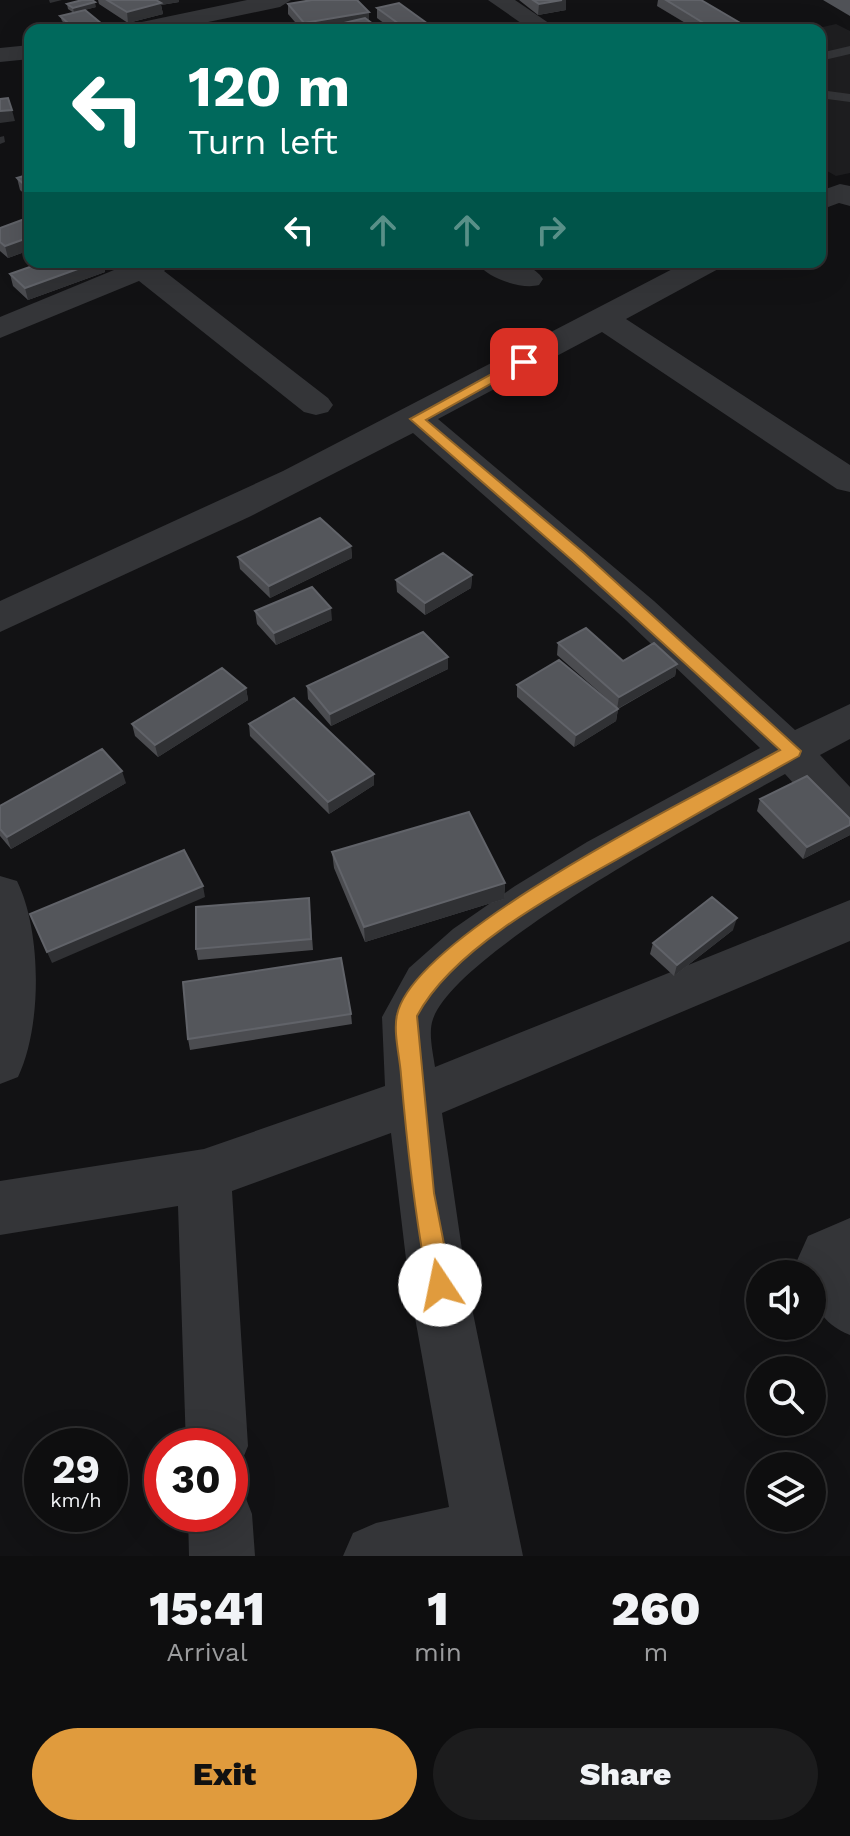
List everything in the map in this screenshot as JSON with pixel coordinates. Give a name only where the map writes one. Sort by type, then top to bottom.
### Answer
[{"type":"main road","points":[[834,0],[850,9]]},
{"type":"street","points":[[164,24],[280,0]]},
{"type":"street","points":[[499,0],[537,24]]},
{"type":"street","points":[[244,6],[266,24]]},
{"type":"street","points":[[0,55],[24,53]]},
{"type":"street","points":[[9,316],[145,268]]},
{"type":"street","points":[[153,268],[316,405]]},
{"type":"street","points":[[504,268],[528,279]]},
{"type":"street","points":[[0,618],[54,586],[220,517],[417,419],[698,268]]},
{"type":"street","points":[[604,319],[850,481]]},
{"type":"street","points":[[417,419],[579,557],[792,751],[850,816]]},
{"type":"street","points":[[376,1556],[487,1543],[423,1193],[407,1016],[421,988],[452,956],[546,890],[850,720]]},
{"type":"street","points":[[0,895],[9,928],[13,985],[0,1061]]},
{"type":"street","points":[[0,1208],[204,1175],[414,1100],[850,920]]},
{"type":"street","points":[[204,1175],[216,1428]]},
{"type":"street","points":[[850,1246],[828,1256],[824,1265],[850,1306]]},
{"type":"street","points":[[221,1532],[222,1556]]},
{"type":"lane","points":[[826,56],[850,50]]},
{"type":"lane","points":[[826,95],[850,98]]},
{"type":"shaded area","points":[[836,24],[850,31],[850,173],[836,176],[826,170],[826,26]]},
{"type":"building","points":[[82,0],[95,2],[73,8],[67,4]]},
{"type":"building","points":[[107,0],[156,0],[161,3],[127,12]]},
{"type":"building","points":[[312,0],[357,0],[369,12],[304,23],[288,4]]},
{"type":"building","points":[[533,0],[562,0],[539,4]]},
{"type":"building","points":[[666,0],[701,0],[742,24],[705,24]]},
{"type":"building","points":[[399,3],[428,24],[399,24],[377,8]]},
{"type":"building","points":[[85,10],[102,24],[69,24],[60,16]]},
{"type":"building","points":[[365,18],[373,24],[340,24]]},
{"type":"building","points":[[8,98],[12,110],[0,111],[0,99]]},
{"type":"building","points":[[24,219],[24,239],[5,246],[0,242],[0,228]]},
{"type":"building","points":[[27,268],[80,268],[25,288],[10,274]]},
{"type":"building","points":[[320,518],[351,546],[269,586],[238,557]]},
{"type":"building","points":[[443,553],[472,575],[425,603],[396,580]]},
{"type":"building","points":[[312,587],[331,608],[274,633],[255,611]]},
{"type":"building","points":[[586,628],[623,661],[654,643],[677,664],[619,697],[558,643]]},
{"type":"building","points":[[423,632],[448,657],[330,714],[307,686]]},
{"type":"building","points":[[559,660],[618,709],[576,735],[517,685]]},
{"type":"building","points":[[222,668],[246,688],[155,745],[132,724]]},
{"type":"building","points":[[294,698],[374,774],[328,802],[249,724]]},
{"type":"building","points":[[102,749],[122,771],[7,837],[0,829],[0,806]]},
{"type":"building","points":[[807,776],[850,819],[850,825],[807,847],[760,799]]},
{"type":"building","points":[[469,812],[505,883],[364,927],[332,852]]},
{"type":"building","points":[[184,850],[203,886],[47,952],[30,914]]},
{"type":"building","points":[[712,897],[737,918],[677,965],[653,943]]},
{"type":"building","points":[[309,898],[311,939],[196,949],[196,907]]},
{"type":"building","points":[[341,958],[351,1014],[188,1039],[183,982]]},
{"type":"route","points":[[440,1285],[423,1193],[407,1016],[421,988],[452,956],[546,890],[792,751],[579,557],[417,419],[524,362]]}]
